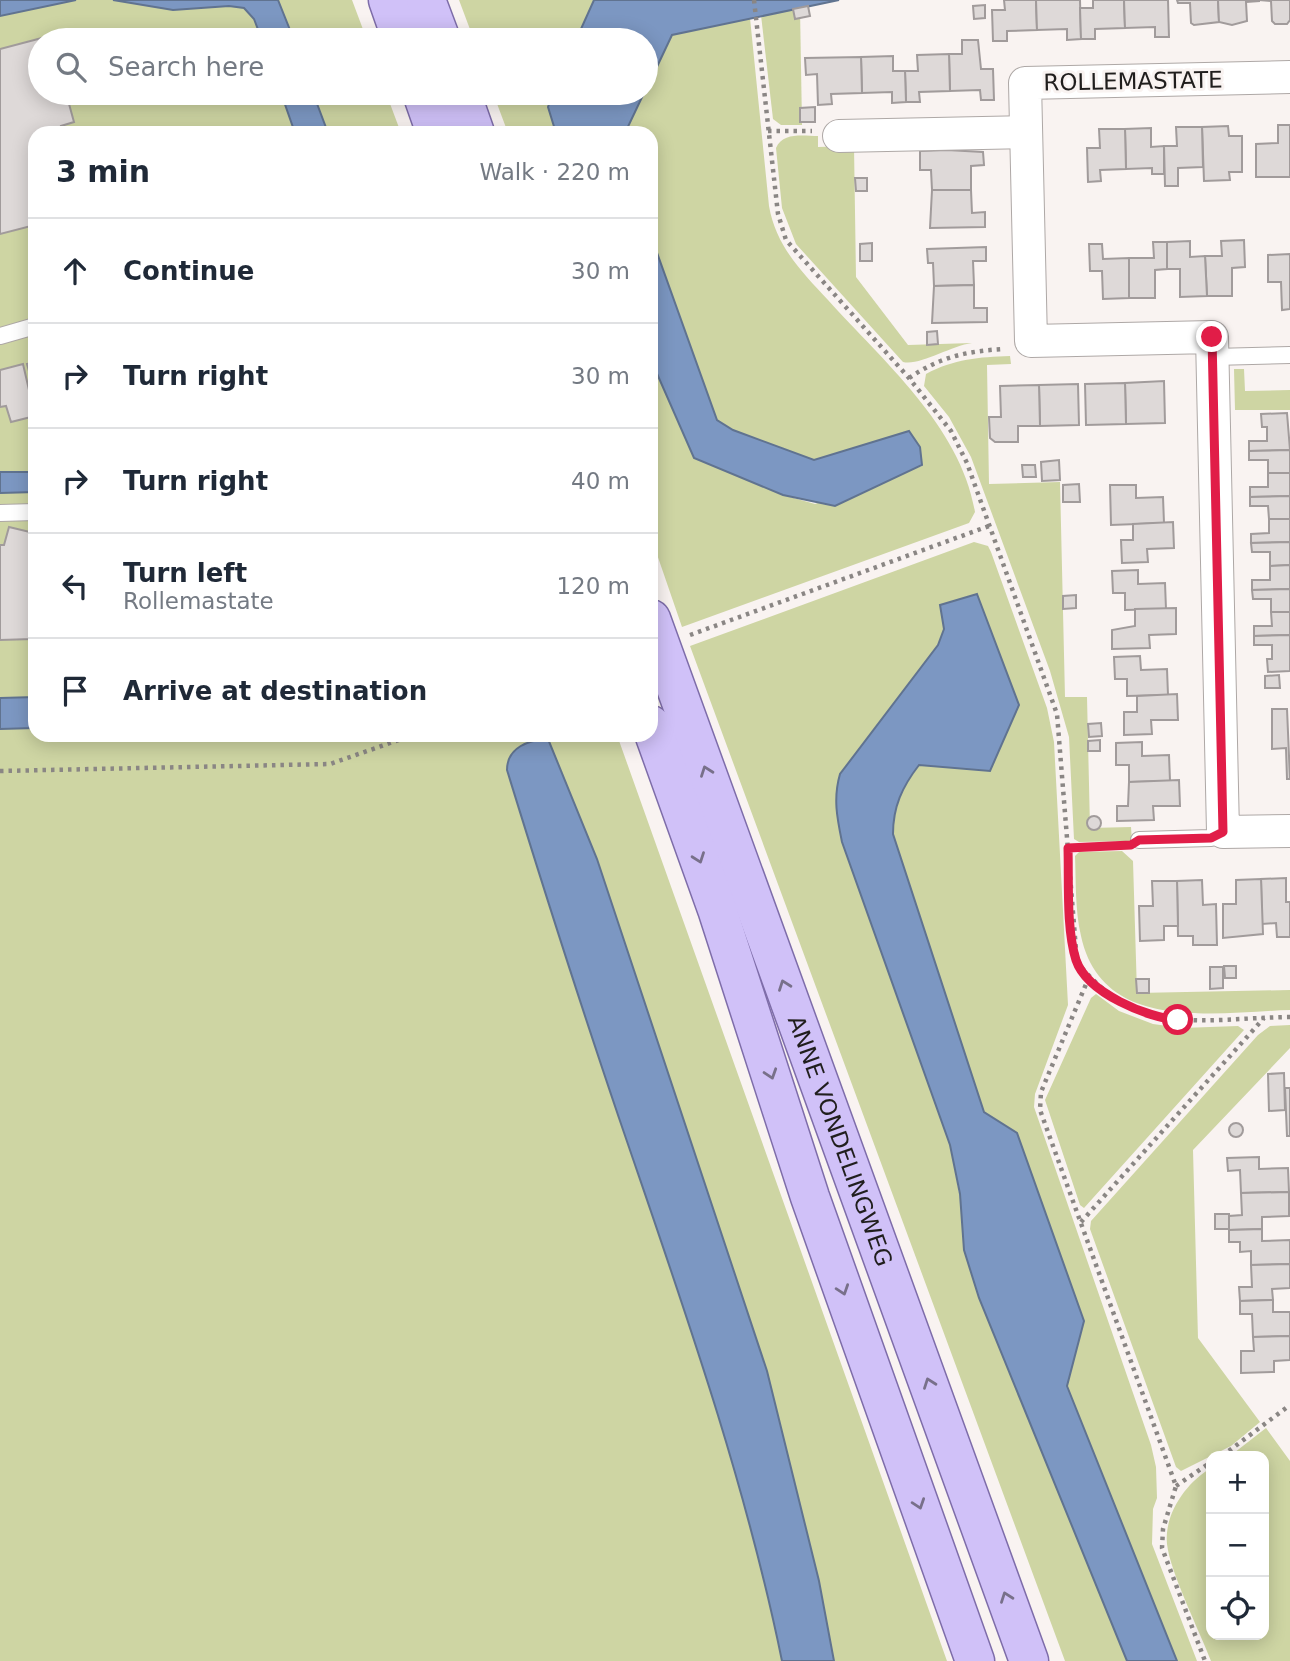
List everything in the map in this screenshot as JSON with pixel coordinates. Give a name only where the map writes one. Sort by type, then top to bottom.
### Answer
[{"type":"main road","points":[[388,0],[398,28]]},
{"type":"main road","points":[[426,0],[436,28]]},
{"type":"main road","points":[[443,0],[450,28]]},
{"type":"main road","points":[[444,105],[462,115]]},
{"type":"main road","name":"ANNE VONDELINGWEG","points":[[658,638],[1029,1661]]},
{"type":"main road","name":"ANNE VONDELINGWEG","points":[[657,742],[717,909],[810,1197],[975,1661]]},
{"type":"street","name":"ROLLEMASTATE","points":[[1031,341],[1025,83],[1290,77]]},
{"type":"street","points":[[839,136],[1026,132]]},
{"type":"street","points":[[1031,341],[1212,337],[1223,832],[1290,831]]},
{"type":"lane","points":[[0,336],[28,328]]},
{"type":"lane","points":[[1213,356],[1290,355]]},
{"type":"lane","points":[[0,513],[28,512]]},
{"type":"lane","points":[[1139,840],[1211,838],[1223,832]]},
{"type":"path","points":[[754,0],[778,214],[786,240],[909,378],[951,432],[967,463],[1057,714],[1077,962],[1089,977],[1119,1002],[1158,1018],[1290,1017]]},
{"type":"path","points":[[768,131],[823,131],[839,136]]},
{"type":"path","points":[[909,378],[929,365],[958,353],[1018,348],[1031,341]]},
{"type":"path","points":[[687,636],[989,526]]},
{"type":"path","points":[[0,771],[330,764],[393,742]]},
{"type":"path","points":[[1068,848],[1131,845],[1139,840]]},
{"type":"path","points":[[1089,977],[1040,1100],[1040,1110],[1176,1486],[1163,1529],[1162,1548],[1205,1661]]},
{"type":"path","points":[[1081,1223],[1265,1017]]},
{"type":"path","points":[[1229,1451],[1290,1405]]},
{"type":"path","points":[[1176,1486],[1206,1465]]},
{"type":"green space","points":[[76,0],[113,0],[173,10],[229,6],[244,8],[254,19],[257,28],[28,28],[28,105],[285,105],[293,126],[28,126],[28,742],[544,742],[507,770],[590,1032],[730,1455],[767,1592],[782,1661],[0,1661],[0,16]]},
{"type":"green space","points":[[278,0],[352,0],[362,28],[289,28]]},
{"type":"green space","points":[[459,0],[594,0],[581,28],[470,28]]},
{"type":"green space","points":[[800,8],[802,125],[781,125],[773,119],[761,15]]},
{"type":"green space","points":[[750,18],[769,206],[777,233],[799,268],[895,371],[937,424],[967,481],[975,512],[969,523],[682,627],[658,557],[658,376],[694,458],[783,495],[815,504],[922,466],[920,447],[909,431],[814,460],[733,430],[717,420],[658,256],[658,126],[628,126],[638,105],[658,105],[658,64],[672,35]]},
{"type":"green space","points":[[318,105],[390,105],[398,126],[325,126]]},
{"type":"green space","points":[[498,105],[549,105],[554,126],[505,126]]},
{"type":"green space","points":[[818,136],[818,147],[854,146],[856,277],[908,345],[972,343],[918,361],[903,362],[796,244],[782,208],[776,148],[788,137]]},
{"type":"green space","points":[[1010,356],[1011,364],[987,365],[989,484],[1060,482],[1065,697],[1087,697],[1090,828],[1131,827],[1132,841],[1079,842],[1074,839],[1069,737],[1050,671],[971,457],[949,417],[924,386],[926,374],[947,365],[977,358]]},
{"type":"green space","points":[[1234,369],[1244,369],[1245,391],[1290,390],[1290,410],[1235,410]]},
{"type":"green space","points":[[974,542],[988,546],[991,552],[1047,708],[1054,742],[1068,1005],[1035,1094],[1034,1107],[1151,1445],[1156,1467],[1157,1498],[1153,1509],[1152,1544],[1197,1661],[1177,1661],[1067,1386],[1084,1321],[1017,1133],[984,1112],[893,834],[900,798],[919,765],[933,764],[1019,705],[977,594],[941,605],[944,629],[938,645],[840,774],[836,800],[837,816],[842,842],[950,1145],[979,1298],[1127,1661],[1065,1661],[690,646]]},
{"type":"green space","points":[[549,742],[619,742],[947,1661],[834,1661],[819,1581],[767,1371],[597,859]]},
{"type":"green space","points":[[1122,851],[1133,861],[1137,993],[1290,990],[1290,1010],[1197,1013],[1166,1010],[1137,1003],[1112,989],[1093,967],[1081,936],[1075,856],[1079,852]]},
{"type":"green space","points":[[1096,994],[1119,1011],[1153,1024],[1182,1028],[1238,1026],[1244,1030],[1084,1208],[1080,1205],[1045,1100],[1091,998]]},
{"type":"green space","points":[[1290,1025],[1290,1048],[1193,1150],[1198,1338],[1260,1422],[1231,1446],[1221,1451],[1206,1451],[1206,1458],[1181,1471],[1176,1467],[1090,1229],[1091,1221],[1258,1035],[1270,1026]]},
{"type":"green space","points":[[1266,1428],[1290,1461],[1290,1661],[1211,1661],[1169,1556],[1167,1532],[1173,1510],[1186,1490],[1206,1471],[1206,1640],[1269,1640],[1269,1451],[1236,1451]]},
{"type":"water","points":[[0,0],[76,0],[0,16]]},
{"type":"water","points":[[113,0],[278,0],[289,28],[257,28],[254,19],[244,8],[229,6],[173,10]]},
{"type":"water","points":[[594,0],[839,0],[672,35],[658,65],[658,28],[581,28]]},
{"type":"water","points":[[285,105],[318,105],[325,126],[293,126]]},
{"type":"water","points":[[638,105],[628,126],[554,126],[548,107]]},
{"type":"water","points":[[658,256],[717,420],[733,430],[814,460],[909,431],[920,447],[922,465],[835,506],[783,495],[694,458],[658,376]]},
{"type":"water","points":[[0,472],[28,472],[28,492],[0,493]]},
{"type":"water","points":[[977,594],[1019,705],[990,771],[919,765],[900,798],[893,834],[984,1112],[1017,1133],[1084,1321],[1067,1386],[1177,1661],[1127,1661],[979,1298],[964,1250],[960,1194],[950,1145],[840,833],[836,800],[840,774],[938,645],[944,629],[940,605]]},
{"type":"water","points":[[28,697],[28,728],[0,729],[0,698]]},
{"type":"water","points":[[549,742],[597,859],[767,1371],[819,1581],[834,1661],[782,1661],[767,1592],[730,1455],[590,1032],[507,770],[515,750],[527,743]]},
{"type":"building","points":[[1004,0],[1036,0],[1037,30],[1007,31],[1007,41],[993,41],[992,10],[1005,10]]},
{"type":"building","points":[[1036,0],[1080,0],[1081,39],[1067,40],[1067,29],[1037,30]]},
{"type":"building","points":[[1093,0],[1124,0],[1125,28],[1095,29],[1095,39],[1081,39],[1080,8],[1093,8]]},
{"type":"building","points":[[1124,0],[1168,0],[1169,37],[1155,37],[1155,27],[1125,28]]},
{"type":"building","points":[[1177,0],[1218,0],[1219,22],[1194,25],[1191,23],[1190,3],[1178,3]]},
{"type":"building","points":[[1218,0],[1259,1],[1246,2],[1247,21],[1232,25],[1219,22]]},
{"type":"building","points":[[1259,0],[1290,0],[1290,20],[1287,24],[1275,24],[1272,21],[1271,1]]},
{"type":"building","points":[[985,5],[985,18],[974,19],[973,6]]},
{"type":"building","points":[[808,6],[810,16],[795,19],[793,9]]},
{"type":"building","points":[[962,40],[978,40],[981,69],[993,69],[994,100],[981,100],[980,90],[950,91],[949,54],[962,54]]},
{"type":"building","points":[[28,42],[28,105],[69,105],[74,122],[61,126],[28,126],[28,227],[0,234],[0,49]]},
{"type":"building","points":[[949,54],[950,91],[919,92],[920,102],[906,102],[905,71],[918,71],[917,55]]},
{"type":"building","points":[[893,56],[893,71],[905,71],[906,102],[892,103],[892,92],[862,93],[861,57]]},
{"type":"building","points":[[861,57],[862,93],[831,94],[832,104],[818,105],[817,74],[806,75],[805,58]]},
{"type":"building","points":[[815,107],[815,122],[800,122],[800,108]]},
{"type":"building","points":[[1278,125],[1290,125],[1290,177],[1256,177],[1256,144],[1278,143]]},
{"type":"building","points":[[1228,126],[1229,136],[1242,136],[1242,172],[1229,172],[1230,180],[1204,181],[1202,127]]},
{"type":"building","points":[[1176,127],[1202,127],[1203,167],[1178,168],[1178,186],[1165,186],[1164,146],[1177,146]]},
{"type":"building","points":[[1151,128],[1151,147],[1164,146],[1164,174],[1152,174],[1152,168],[1126,169],[1125,129]]},
{"type":"building","points":[[1099,129],[1125,129],[1126,169],[1100,170],[1101,181],[1088,182],[1087,148],[1100,148]]},
{"type":"building","points":[[920,151],[983,152],[984,165],[971,166],[971,190],[932,190],[931,170],[920,170]]},
{"type":"building","points":[[855,178],[867,178],[867,191],[856,191]]},
{"type":"building","points":[[932,190],[971,190],[972,213],[985,212],[985,227],[930,228]]},
{"type":"building","points":[[1244,240],[1245,267],[1232,268],[1232,296],[1207,296],[1205,256],[1222,256],[1221,241]]},
{"type":"building","points":[[1190,241],[1190,257],[1205,256],[1207,296],[1180,297],[1180,269],[1167,269],[1167,242]]},
{"type":"building","points":[[1153,242],[1167,242],[1167,269],[1155,270],[1155,298],[1129,298],[1129,258],[1154,258]]},
{"type":"building","points":[[872,243],[872,261],[860,261],[860,244]]},
{"type":"building","points":[[1089,244],[1102,244],[1103,259],[1129,258],[1129,298],[1103,299],[1102,271],[1090,271]]},
{"type":"building","points":[[986,247],[986,261],[973,261],[974,285],[934,286],[933,263],[928,263],[927,249]]},
{"type":"building","points":[[1290,254],[1290,309],[1282,310],[1281,282],[1268,282],[1268,255]]},
{"type":"building","points":[[974,285],[974,308],[987,308],[987,322],[932,323],[934,286]]},
{"type":"building","points":[[937,331],[938,344],[927,345],[927,332]]},
{"type":"building","points":[[23,364],[28,386],[28,418],[11,422],[6,406],[0,407],[0,370]]},
{"type":"building","points":[[1164,381],[1165,423],[1126,424],[1125,383]]},
{"type":"building","points":[[1125,383],[1126,424],[1086,425],[1085,384]]},
{"type":"building","points":[[1078,384],[1079,425],[1040,426],[1039,385]]},
{"type":"building","points":[[1039,385],[1040,426],[1018,426],[1018,442],[995,442],[990,438],[989,417],[1001,417],[1000,386]]},
{"type":"building","points":[[1287,413],[1290,450],[1249,451],[1249,441],[1267,441],[1267,427],[1262,427],[1261,414]]},
{"type":"building","points":[[1290,450],[1290,473],[1268,473],[1268,460],[1249,460],[1249,451]]},
{"type":"building","points":[[1059,460],[1060,480],[1042,481],[1041,462]]},
{"type":"building","points":[[1022,465],[1035,465],[1036,477],[1023,477]]},
{"type":"building","points":[[1268,473],[1290,473],[1290,496],[1250,497],[1250,487],[1268,487]]},
{"type":"building","points":[[1079,484],[1080,502],[1063,502],[1063,485]]},
{"type":"building","points":[[1110,485],[1136,485],[1136,498],[1163,497],[1164,523],[1111,525]]},
{"type":"building","points":[[1290,496],[1290,519],[1269,519],[1268,506],[1250,506],[1250,497]]},
{"type":"building","points":[[1269,519],[1290,519],[1290,542],[1251,543],[1251,534],[1269,533]]},
{"type":"building","points":[[1173,522],[1174,548],[1147,549],[1148,562],[1122,563],[1121,540],[1133,540],[1133,524]]},
{"type":"building","points":[[9,527],[28,532],[28,639],[0,640],[0,545],[4,545]]},
{"type":"building","points":[[1290,542],[1290,565],[1270,566],[1270,552],[1252,552],[1251,543]]},
{"type":"building","points":[[1290,565],[1290,589],[1252,590],[1252,580],[1270,580],[1270,566]]},
{"type":"building","points":[[1138,570],[1138,584],[1165,583],[1166,609],[1125,610],[1125,593],[1113,593],[1112,571]]},
{"type":"building","points":[[1290,589],[1290,612],[1271,612],[1271,599],[1253,599],[1252,590]]},
{"type":"building","points":[[1076,595],[1076,608],[1063,609],[1063,596]]},
{"type":"building","points":[[1176,608],[1176,634],[1149,635],[1150,648],[1112,649],[1112,630],[1135,626],[1135,609]]},
{"type":"building","points":[[1271,612],[1290,612],[1290,635],[1254,636],[1254,626],[1272,626]]},
{"type":"building","points":[[1290,635],[1290,671],[1268,672],[1267,659],[1272,659],[1272,645],[1254,645],[1254,636]]},
{"type":"building","points":[[1140,656],[1141,670],[1167,669],[1168,695],[1127,696],[1127,679],[1115,679],[1114,657]]},
{"type":"building","points":[[1279,675],[1280,688],[1265,688],[1265,676]]},
{"type":"building","points":[[1177,694],[1178,720],[1151,720],[1152,734],[1124,735],[1124,712],[1137,712],[1137,696]]},
{"type":"building","points":[[1272,709],[1287,709],[1290,779],[1287,779],[1286,748],[1272,749]]},
{"type":"building","points":[[1101,723],[1102,736],[1089,737],[1088,724]]},
{"type":"building","points":[[1100,740],[1100,751],[1088,751],[1088,741]]},
{"type":"building","points":[[1142,742],[1142,756],[1169,755],[1170,781],[1129,782],[1129,765],[1116,765],[1116,743]]},
{"type":"building","points":[[1179,780],[1180,806],[1153,806],[1154,820],[1117,821],[1117,806],[1128,806],[1129,782]]},
{"type":"building","points":[[1091,816],[1097,816],[1101,823],[1097,830],[1091,830],[1087,826],[1087,820]]},
{"type":"building","points":[[1286,878],[1286,902],[1290,902],[1290,937],[1277,937],[1276,923],[1262,924],[1261,879]]},
{"type":"building","points":[[1261,879],[1263,934],[1223,938],[1223,904],[1236,904],[1236,880]]},
{"type":"building","points":[[1202,880],[1203,905],[1216,904],[1217,945],[1193,945],[1193,936],[1178,936],[1177,881]]},
{"type":"building","points":[[1152,881],[1177,881],[1178,926],[1164,926],[1164,940],[1140,941],[1139,906],[1153,906]]},
{"type":"building","points":[[1224,966],[1236,966],[1236,978],[1225,978]]},
{"type":"building","points":[[1210,967],[1223,967],[1223,988],[1210,989]]},
{"type":"building","points":[[1136,979],[1149,979],[1149,993],[1137,993]]},
{"type":"building","points":[[1284,1073],[1285,1110],[1269,1111],[1268,1074]]},
{"type":"building","points":[[1285,1088],[1290,1088],[1290,1136],[1287,1136]]},
{"type":"building","points":[[1236,1123],[1241,1125],[1241,1135],[1236,1137],[1231,1135],[1229,1130],[1231,1125]]},
{"type":"building","points":[[1259,1157],[1259,1169],[1288,1168],[1289,1192],[1241,1193],[1240,1170],[1228,1171],[1227,1158]]},
{"type":"building","points":[[1289,1192],[1289,1216],[1262,1217],[1262,1229],[1229,1230],[1229,1216],[1242,1215],[1241,1193]]},
{"type":"building","points":[[1215,1214],[1229,1214],[1229,1229],[1215,1229]]},
{"type":"building","points":[[1262,1229],[1262,1241],[1290,1240],[1290,1264],[1251,1265],[1251,1251],[1240,1252],[1240,1242],[1229,1242],[1229,1230]]},
{"type":"building","points":[[1290,1264],[1290,1288],[1272,1289],[1273,1300],[1240,1301],[1239,1287],[1252,1287],[1251,1265]]},
{"type":"building","points":[[1273,1300],[1273,1312],[1290,1312],[1290,1336],[1253,1337],[1252,1314],[1240,1314],[1240,1301]]},
{"type":"building","points":[[1290,1336],[1290,1360],[1274,1361],[1274,1372],[1241,1373],[1241,1351],[1254,1351],[1253,1337]]},
{"type":"route","points":[[1178,1020],[1158,1018],[1119,1002],[1089,977],[1077,962],[1068,848],[1131,845],[1139,840],[1211,838],[1223,832],[1212,337]]}]
